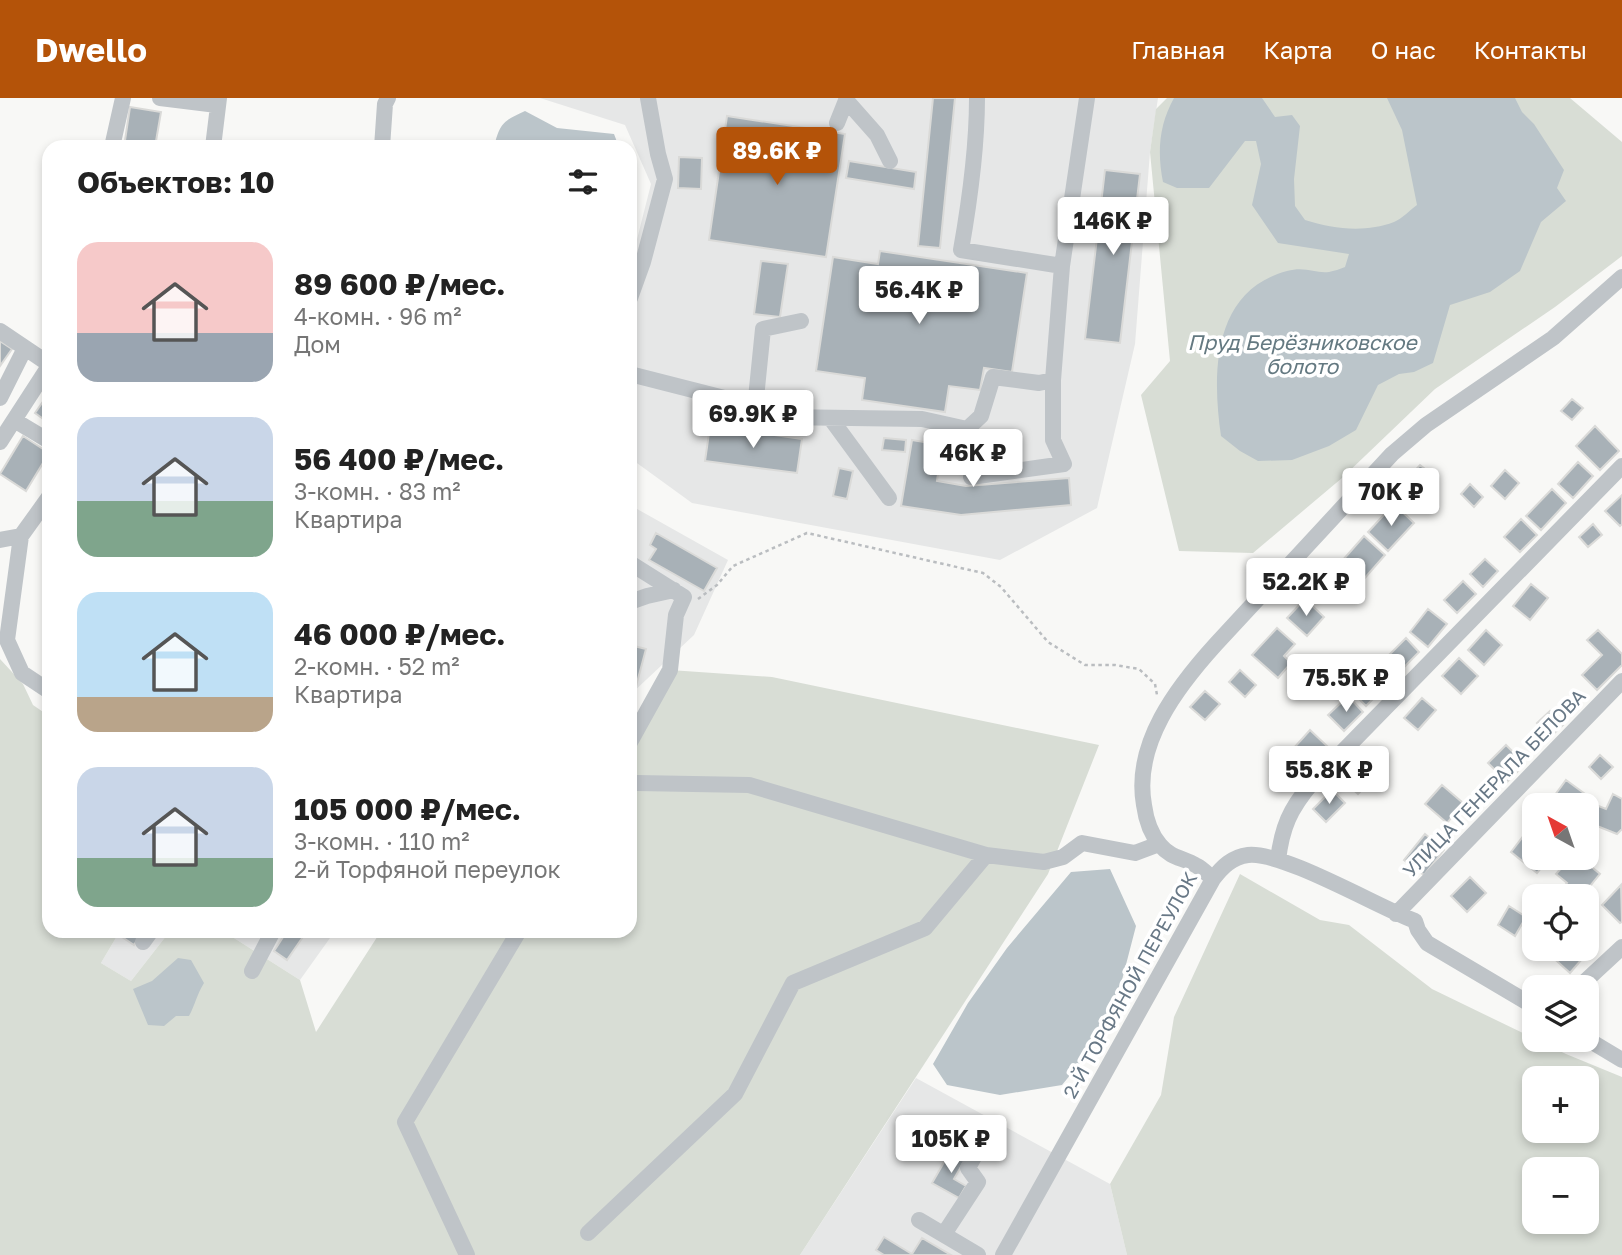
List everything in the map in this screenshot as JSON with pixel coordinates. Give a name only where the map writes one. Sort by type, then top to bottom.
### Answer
[{"type":"street","points":[[114,140],[123,98]]},
{"type":"street","points":[[160,98],[218,102],[214,140]]},
{"type":"street","points":[[382,140],[385,104],[388,98]]},
{"type":"street","points":[[637,279],[665,179],[657,154],[648,98]]},
{"type":"street","points":[[977,98],[977,147],[961,250],[1062,266]]},
{"type":"street","points":[[637,376],[732,400],[781,417],[922,419],[967,429],[982,440],[971,477],[1065,464],[1053,440],[1053,380],[1062,266],[1087,98]]},
{"type":"street","points":[[837,123],[846,99],[877,135],[890,161]]},
{"type":"street","points":[[1213,879],[1197,866],[1172,857],[1159,844],[1150,830],[1143,798],[1143,762],[1155,732],[1191,672],[1392,454],[1426,425],[1553,338],[1622,277]]},
{"type":"street","points":[[755,408],[763,329],[801,321]]},
{"type":"street","points":[[0,331],[42,360]]},
{"type":"street","points":[[0,398],[25,348]]},
{"type":"street","points":[[0,442],[42,376]]},
{"type":"street","points":[[967,429],[981,415],[993,377],[1039,383],[1053,380]]},
{"type":"street","points":[[831,419],[889,498]]},
{"type":"street","points":[[14,420],[42,437]]},
{"type":"street","points":[[1278,860],[1280,840],[1287,820],[1293,806],[1311,783],[1622,466]]},
{"type":"street","points":[[42,507],[21,536],[7,640],[22,673],[42,686]]},
{"type":"street","points":[[0,540],[21,536]]},
{"type":"street","points":[[637,567],[679,594]]},
{"type":"street","points":[[637,600],[647,596],[679,594]]},
{"type":"street","points":[[637,729],[670,670],[679,594]]},
{"type":"street","name":"УЛИЦА ГЕНЕРАЛА БЕЛОВА","points":[[1396,914],[1622,681]]},
{"type":"street","points":[[637,783],[749,785],[986,855],[1044,862],[1063,857],[1082,843],[1135,853],[1159,844]]},
{"type":"street","points":[[589,1233],[735,1094],[793,983],[925,928],[986,855]]},
{"type":"street","name":"2-Й ТОРФЯНОЙ ПЕРЕУЛОК","points":[[1003,1255],[1213,879],[1230,862],[1241,857],[1262,856],[1278,860],[1415,921],[1427,943],[1522,999]]},
{"type":"street","points":[[252,971],[269,938]]},
{"type":"street","points":[[467,1255],[405,1122],[515,938]]},
{"type":"street","points":[[1592,975],[1622,947]]},
{"type":"street","points":[[1599,1046],[1622,1060]]},
{"type":"street","points":[[944,1234],[978,1182],[968,1168],[974,1157],[953,1145]]},
{"type":"street","points":[[919,1220],[978,1255]]},
{"type":"path","points":[[679,594],[690,604],[706,595],[733,566],[807,533],[935,561],[983,573],[1001,587],[1048,642],[1085,665],[1115,665],[1139,669],[1155,684],[1160,705]]},
{"type":"shaded area","points":[[540,98],[1158,98],[1150,152],[1135,344],[1097,508],[1000,560],[692,503],[637,463],[637,239],[651,184],[637,152],[637,140],[632,140],[625,125]]},
{"type":"shaded area","points":[[1167,98],[1570,98],[1622,142],[1622,256],[1555,307],[1435,389],[1342,478],[1253,553],[1179,551],[1141,395],[1170,361],[1150,152],[1156,109]]},
{"type":"shaded area","points":[[637,509],[728,560],[694,635],[637,688]]},
{"type":"shaded area","points":[[0,659],[23,684],[33,705],[42,711],[42,938],[116,938],[101,963],[131,981],[165,938],[234,938],[300,980],[316,1032],[376,938],[637,938],[637,714],[670,670],[772,677],[1099,745],[1048,874],[800,1255],[0,1255]]},
{"type":"shaded area","points":[[1240,874],[1320,920],[1349,925],[1432,989],[1522,1033],[1522,1052],[1562,1052],[1595,1066],[1522,1066],[1522,1143],[1599,1143],[1599,1068],[1622,1077],[1622,1255],[1127,1255],[1110,1184],[1161,1095],[1174,1017]]},
{"type":"shaded area","points":[[116,938],[165,938],[131,981],[101,963]]},
{"type":"shaded area","points":[[234,938],[330,938],[300,980]]},
{"type":"shaded area","points":[[916,1078],[1110,1184],[1127,1255],[800,1255]]},
{"type":"water","name":"Пруд Берёзниковское болото","points":[[1174,98],[1262,98],[1275,117],[1292,115],[1300,126],[1294,179],[1295,206],[1305,220],[1327,226],[1360,229],[1394,222],[1417,205],[1402,130],[1387,98],[1515,98],[1564,170],[1557,188],[1566,201],[1541,222],[1520,271],[1490,292],[1450,305],[1433,363],[1414,372],[1399,374],[1378,385],[1356,430],[1329,446],[1292,460],[1258,461],[1221,436],[1218,362],[1222,338],[1231,316],[1244,297],[1262,281],[1287,271],[1337,270],[1345,267],[1349,254],[1278,243],[1252,205],[1261,164],[1256,141],[1245,141],[1209,188],[1177,188],[1163,182],[1161,139],[1165,118]]},
{"type":"water","points":[[525,111],[557,128],[614,134],[616,140],[496,140],[504,124]]},
{"type":"water","points":[[1110,869],[1136,926],[1122,980],[1094,1046],[1062,1085],[1000,1095],[947,1085],[933,1064],[968,1003],[1007,948],[1071,872]]},
{"type":"water","points":[[178,958],[191,960],[204,983],[189,1016],[176,1016],[164,1026],[148,1025],[133,989],[152,981]]},
{"type":"building","points":[[933,98],[955,98],[940,248],[918,246]]},
{"type":"building","points":[[130,107],[161,112],[156,140],[125,140]]},
{"type":"building","points":[[727,116],[845,134],[826,257],[709,240]]},
{"type":"building","points":[[679,157],[702,158],[701,189],[678,188]]},
{"type":"building","points":[[849,161],[916,172],[914,189],[846,178]]},
{"type":"building","points":[[1105,170],[1140,174],[1120,343],[1085,339]]},
{"type":"building","points":[[880,251],[1027,273],[1012,372],[984,368],[980,390],[949,386],[945,412],[862,400],[865,378],[816,371],[833,257],[878,264]]},
{"type":"building","points":[[761,261],[788,264],[780,317],[754,314]]},
{"type":"building","points":[[0,341],[12,349],[0,366]]},
{"type":"building","points":[[1572,399],[1583,408],[1572,420],[1561,411]]},
{"type":"building","points":[[42,403],[42,418],[35,413]]},
{"type":"building","points":[[710,426],[802,439],[797,473],[705,461]]},
{"type":"building","points":[[1595,426],[1619,451],[1600,470],[1576,446]]},
{"type":"building","points":[[23,436],[42,448],[42,465],[26,491],[0,474]]},
{"type":"building","points":[[884,438],[906,440],[905,452],[882,450]]},
{"type":"building","points":[[912,440],[942,445],[937,481],[966,486],[1069,478],[1071,505],[961,515],[901,506]]},
{"type":"building","points":[[1578,462],[1593,476],[1573,498],[1558,484]]},
{"type":"building","points":[[1420,465],[1435,477],[1425,489],[1410,476]]},
{"type":"building","points":[[839,468],[853,471],[847,499],[833,496]]},
{"type":"building","points":[[1505,470],[1519,483],[1505,499],[1491,486]]},
{"type":"building","points":[[1470,484],[1483,497],[1474,507],[1461,494]]},
{"type":"building","points":[[1552,489],[1566,503],[1541,530],[1526,516]]},
{"type":"building","points":[[1622,495],[1622,524],[1620,526],[1605,511]]},
{"type":"building","points":[[1394,504],[1414,523],[1388,551],[1368,532]]},
{"type":"building","points":[[1521,519],[1537,535],[1520,552],[1504,537]]},
{"type":"building","points":[[1593,524],[1602,535],[1588,547],[1579,537]]},
{"type":"building","points":[[656,533],[717,568],[704,591],[649,560],[656,549],[650,545]]},
{"type":"building","points":[[1364,536],[1385,555],[1363,580],[1342,561]]},
{"type":"building","points":[[1485,559],[1498,571],[1483,587],[1470,574]]},
{"type":"building","points":[[1312,579],[1325,589],[1318,598],[1305,588]]},
{"type":"building","points":[[1463,581],[1476,594],[1457,613],[1444,600]]},
{"type":"building","points":[[1531,584],[1548,598],[1530,620],[1513,606]]},
{"type":"building","points":[[1305,599],[1324,617],[1307,636],[1287,618]]},
{"type":"building","points":[[1428,609],[1447,624],[1428,647],[1410,632]]},
{"type":"building","points":[[1277,628],[1295,644],[1284,656],[1291,663],[1278,678],[1252,655]]},
{"type":"building","points":[[1486,630],[1502,645],[1484,665],[1468,650]]},
{"type":"building","points":[[1598,630],[1622,654],[1622,665],[1597,690],[1582,675],[1602,655],[1587,640]]},
{"type":"building","points":[[1406,638],[1419,652],[1366,706],[1352,692]]},
{"type":"building","points":[[637,647],[646,649],[637,683]]},
{"type":"building","points":[[1459,658],[1478,676],[1461,694],[1442,676]]},
{"type":"building","points":[[1240,670],[1256,685],[1245,697],[1229,682]]},
{"type":"building","points":[[1205,691],[1220,704],[1205,720],[1190,707]]},
{"type":"building","points":[[1348,696],[1363,712],[1344,731],[1328,715]]},
{"type":"building","points":[[1422,698],[1436,710],[1418,730],[1404,718]]},
{"type":"building","points":[[1550,711],[1563,725],[1550,737],[1537,723]]},
{"type":"building","points":[[1310,730],[1327,746],[1310,764],[1293,749]]},
{"type":"building","points":[[1506,745],[1525,764],[1507,782],[1488,763]]},
{"type":"building","points":[[1290,755],[1304,769],[1285,790],[1270,776]]},
{"type":"building","points":[[1600,755],[1613,767],[1601,779],[1589,767]]},
{"type":"building","points":[[1363,759],[1378,772],[1358,794],[1343,780]]},
{"type":"building","points":[[1566,780],[1584,793],[1556,793]]},
{"type":"building","points":[[1442,785],[1463,803],[1447,823],[1425,804]]},
{"type":"building","points":[[1332,790],[1345,803],[1326,822],[1313,809]]},
{"type":"building","points":[[1613,794],[1622,799],[1622,829],[1617,834],[1600,827],[1600,807],[1606,809]]},
{"type":"building","points":[[1425,834],[1444,850],[1424,875],[1404,860]]},
{"type":"building","points":[[1522,838],[1522,861],[1511,852]]},
{"type":"building","points":[[1560,870],[1595,870],[1600,874],[1592,884],[1566,884],[1556,874]]},
{"type":"building","points":[[1470,877],[1486,893],[1467,912],[1451,896]]},
{"type":"building","points":[[1621,885],[1622,922],[1620,923],[1602,905]]},
{"type":"building","points":[[1509,906],[1522,914],[1522,924],[1515,936],[1498,925]]},
{"type":"building","points":[[124,938],[138,938],[134,945]]},
{"type":"building","points":[[282,938],[302,938],[287,960],[274,951]]},
{"type":"building","points":[[1557,961],[1580,961],[1570,973]]},
{"type":"building","points":[[951,1150],[966,1158],[954,1179],[966,1186],[959,1198],[932,1183]]},
{"type":"building","points":[[884,1237],[912,1254],[922,1238],[951,1255],[884,1255],[876,1250]]}]
